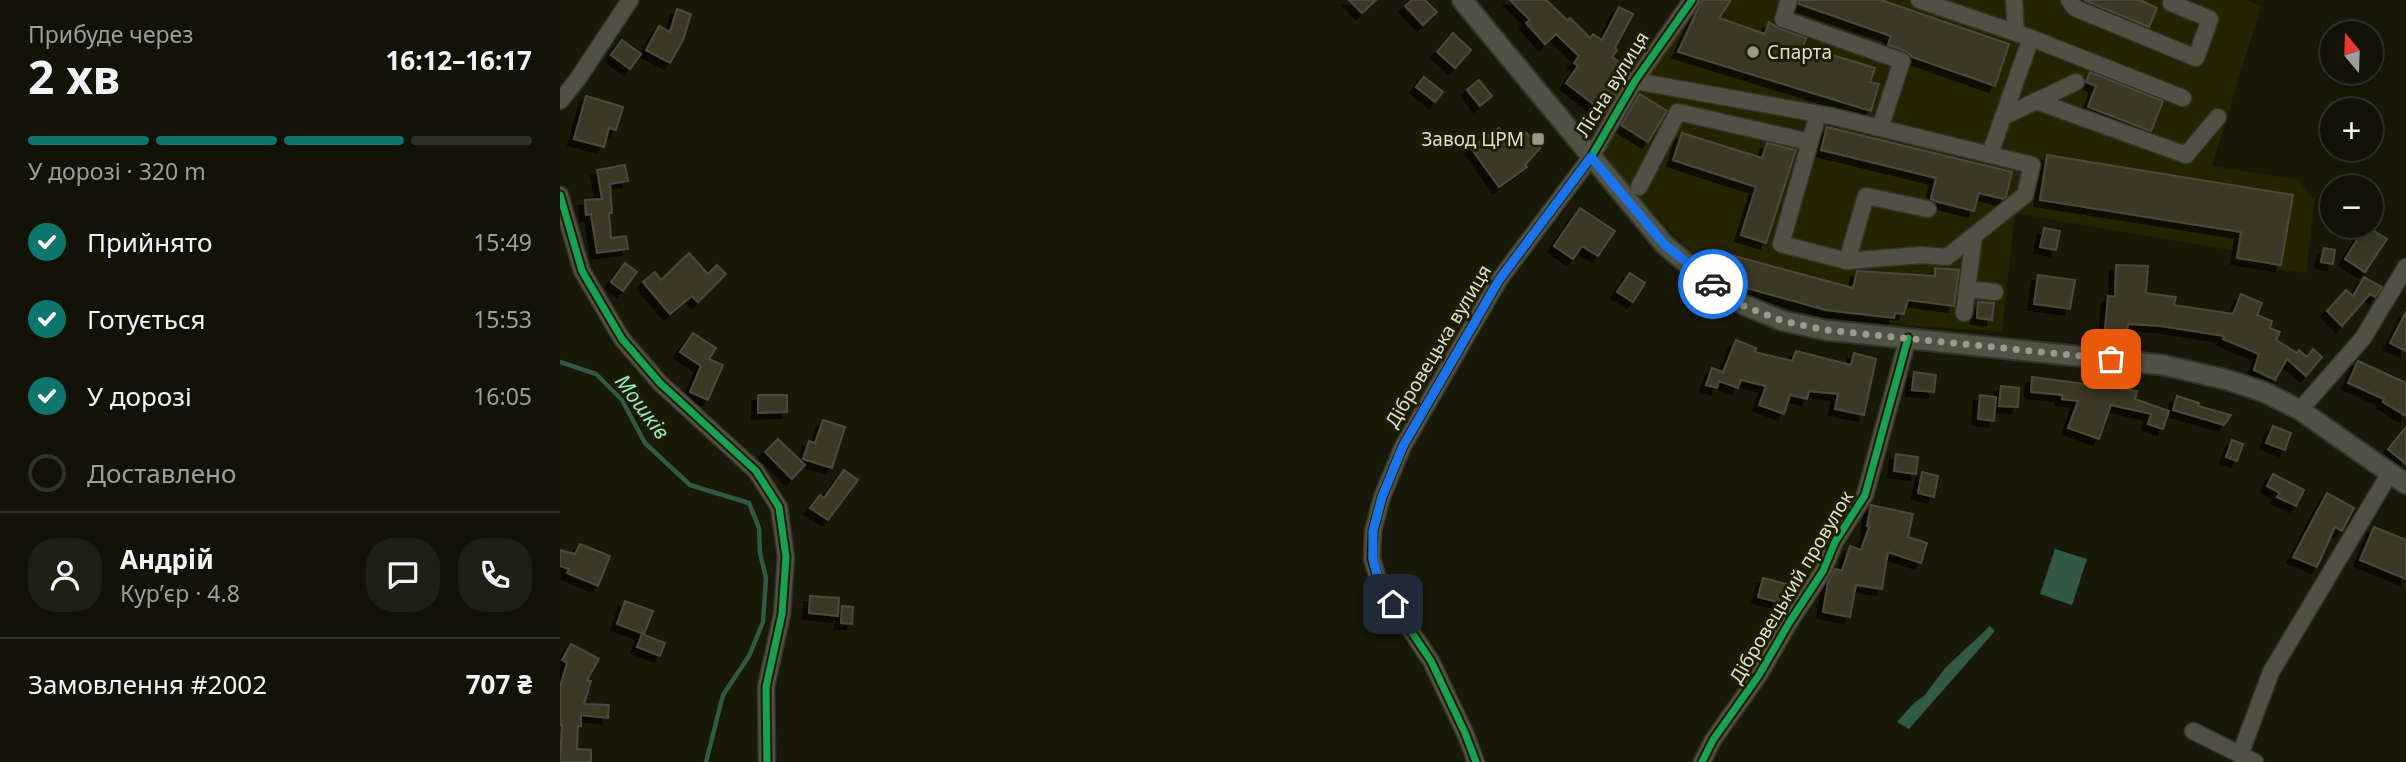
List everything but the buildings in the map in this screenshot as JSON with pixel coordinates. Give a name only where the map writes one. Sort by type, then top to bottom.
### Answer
[{"type":"main road","points":[[1462,0],[1664,244],[1705,279],[1744,306],[1783,321],[1825,330],[2163,365],[2228,380],[2264,392],[2300,410],[2398,478]]},
{"type":"street","points":[[560,101],[577,80],[629,0]]},
{"type":"street","name":"Лісна вулиця","points":[[1591,157],[1635,81],[1692,0]]},
{"type":"street","points":[[1789,0],[1783,19],[1902,61],[1880,128]]},
{"type":"street","points":[[1919,0],[1961,7],[2023,36],[2183,98]]},
{"type":"street","points":[[1990,154],[2003,117],[2023,36],[2014,0]]},
{"type":"street","points":[[2070,0],[2075,8],[2196,58],[2210,19],[2171,3]]},
{"type":"street","points":[[1635,81],[1818,114],[2032,165],[2025,195],[1947,257],[1921,255],[1847,261],[1781,244],[1818,114]]},
{"type":"street","points":[[2003,117],[2077,82]]},
{"type":"street","points":[[2036,101],[2186,155],[2218,117]]},
{"type":"street","points":[[1639,187],[1678,112],[1810,142]]},
{"type":"street","name":"Дібровецька вулиця","points":[[1476,762],[1431,662],[1380,585],[1373,559],[1373,531],[1382,497],[1403,446],[1492,292],[1591,157]]},
{"type":"street","points":[[560,195],[582,271],[622,339],[660,383],[756,471],[779,507],[786,557],[782,614],[766,687],[767,762]]},
{"type":"street","points":[[1847,261],[1866,196],[1928,209]]},
{"type":"street","points":[[1964,313],[1974,236]]},
{"type":"street","points":[[2300,410],[2363,338],[2406,267]]},
{"type":"street","points":[[1967,289],[1994,292]]},
{"type":"street","name":"Дібровецький провулок","points":[[1702,762],[1713,740],[1759,675],[1823,571],[1835,542],[1865,495],[1908,338]]},
{"type":"street","points":[[2193,731],[2248,758],[2271,672],[2398,478]]},
{"type":"shaded area","points":[[1696,0],[2245,0],[2261,6],[2212,166],[2298,180],[2315,199],[2306,273],[2232,263],[2234,251],[2015,213],[2002,332],[1908,325],[1789,306],[1732,287],[1724,283],[1674,235],[1597,151]]},
{"type":"shaded area","points":[[2055,549],[2087,559],[2072,605],[2040,594]]},
{"type":"shaded area","points":[[1990,626],[1995,631],[1909,729],[1897,722],[1925,695],[1945,668]]},
{"type":"waterway","name":"Мошків","points":[[560,362],[596,374],[622,400],[645,443],[690,485],[749,503],[759,528],[760,553],[766,578],[763,622],[749,656],[723,695],[706,762]]},
{"type":"cycle path","points":[[1476,762],[1431,661],[1380,585],[1372,559],[1373,531],[1382,497],[1403,446],[1499,280],[1591,157],[1635,81],[1692,0]]},
{"type":"cycle path","points":[[560,195],[582,271],[622,339],[660,383],[756,471],[779,507],[786,557],[782,614],[766,687],[767,762]]},
{"type":"cycle path","points":[[1702,762],[1713,740],[1759,675],[1823,571],[1835,542],[1865,495],[1908,338]]},
{"type":"way so far","points":[[1713,284],[1744,306],[1783,321],[1825,330],[2111,359]]},
{"type":"place","name":"Спарта","points":[[1753,52]]},
{"type":"place","name":"Завод ЦРМ","points":[[1538,139]]},
{"type":"route","points":[[1393,604],[1380,585],[1373,559],[1373,531],[1382,497],[1403,446],[1499,280],[1591,157],[1664,244],[1713,284]]}]
